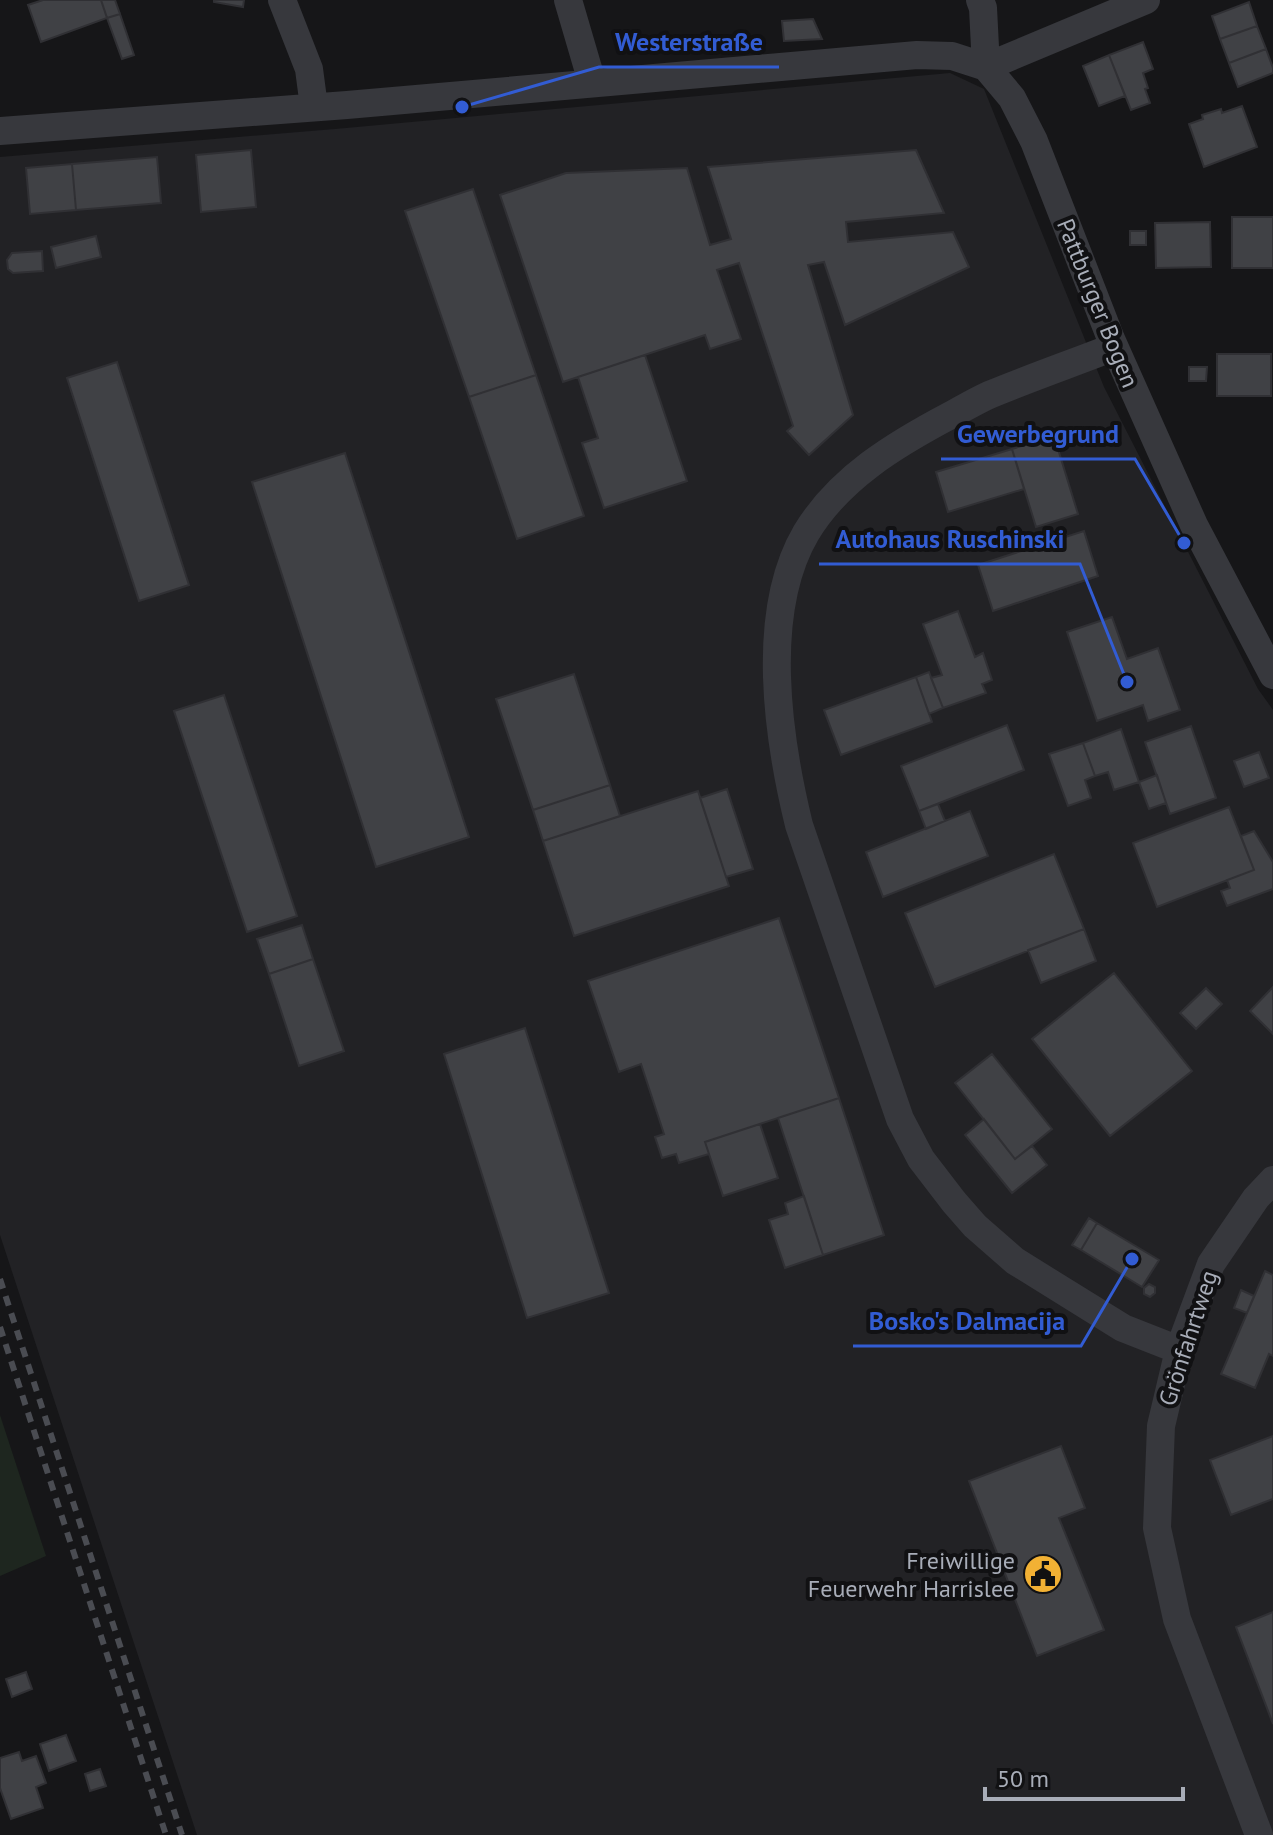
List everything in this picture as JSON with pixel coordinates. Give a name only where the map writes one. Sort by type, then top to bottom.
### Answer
[{"type":"street","points":[[282,0],[309,69],[314,107]]},
{"type":"street","points":[[568,0],[592,82]]},
{"type":"street","points":[[980,0],[986,67]]},
{"type":"street","points":[[0,131],[917,55],[952,56],[986,67],[1146,0]]},
{"type":"street","name":"Pattburger Bogen","points":[[986,67],[1012,98],[1034,141],[1114,347],[1194,525],[1272,672]]},
{"type":"street","points":[[1114,347],[987,396],[914,434],[856,474],[831,499],[807,532],[791,564],[782,602],[777,652],[781,736],[799,825],[900,1119],[921,1159],[975,1226],[1015,1261],[1123,1328],[1179,1350]]},
{"type":"street","name":"Grönfahrtweg","points":[[1259,1835],[1177,1619],[1157,1528],[1161,1426],[1179,1350],[1211,1264],[1256,1198],[1273,1180]]},
{"type":"shaded area","points":[[950,73],[984,89],[1104,387],[1258,689],[1273,710],[1273,1835],[197,1835],[0,1235],[0,157]]},
{"type":"shaded area","points":[[0,1415],[46,1556],[0,1576]]},
{"type":"building","points":[[43,0],[101,0],[107,18],[41,42],[28,5]]},
{"type":"building","points":[[101,0],[115,0],[120,14],[107,18]]},
{"type":"building","points":[[214,0],[244,0],[243,7]]},
{"type":"building","points":[[1249,2],[1257,26],[1220,39],[1212,16]]},
{"type":"building","points":[[120,14],[134,55],[122,59],[107,18]]},
{"type":"building","points":[[813,19],[822,39],[784,41],[782,21]]},
{"type":"building","points":[[1257,26],[1266,49],[1229,63],[1220,39]]},
{"type":"building","points":[[1143,42],[1153,69],[1143,73],[1150,103],[1131,110],[1109,55]]},
{"type":"building","points":[[1266,49],[1273,73],[1238,87],[1229,63]]},
{"type":"building","points":[[1109,55],[1125,96],[1099,106],[1083,66]]},
{"type":"building","points":[[1242,106],[1257,147],[1204,167],[1189,124],[1203,119],[1202,115],[1221,109],[1222,113]]},
{"type":"building","points":[[251,150],[256,207],[201,212],[196,155]]},
{"type":"building","points":[[916,150],[944,213],[846,222],[848,242],[953,232],[969,267],[845,325],[824,262],[808,265],[853,415],[809,455],[787,431],[793,426],[739,263],[717,270],[741,339],[710,349],[705,335],[563,382],[500,195],[566,173],[687,168],[710,245],[731,239],[708,167]]},
{"type":"building","points":[[157,157],[161,203],[76,210],[72,164]]},
{"type":"building","points":[[72,164],[76,210],[30,214],[26,168]]},
{"type":"building","points":[[473,189],[536,375],[469,397],[405,211]]},
{"type":"building","points":[[1232,217],[1273,217],[1273,268],[1232,268]]},
{"type":"building","points":[[1210,222],[1211,267],[1156,268],[1155,223]]},
{"type":"building","points":[[1130,231],[1146,231],[1146,245],[1130,245]]},
{"type":"building","points":[[96,236],[101,257],[56,268],[51,247]]},
{"type":"building","points":[[42,251],[43,271],[13,273],[8,269],[7,260],[12,253]]},
{"type":"building","points":[[1217,354],[1271,354],[1271,396],[1217,396]]},
{"type":"building","points":[[645,355],[687,481],[604,508],[582,443],[598,438],[578,377]]},
{"type":"building","points":[[117,362],[189,585],[139,601],[67,378]]},
{"type":"building","points":[[1189,367],[1207,367],[1206,381],[1189,381]]},
{"type":"building","points":[[536,375],[584,516],[517,539],[469,397]]},
{"type":"building","points":[[1054,436],[1078,514],[1036,527],[1012,449]]},
{"type":"building","points":[[1012,449],[1024,489],[948,512],[936,472]]},
{"type":"building","points":[[345,453],[469,837],[376,867],[252,482]]},
{"type":"building","points":[[1084,531],[1098,576],[993,611],[978,565]]},
{"type":"building","points":[[958,611],[975,657],[983,653],[992,680],[982,684],[986,693],[943,708],[931,678],[942,675],[923,624]]},
{"type":"building","points":[[1112,617],[1127,659],[1158,648],[1180,710],[1148,721],[1143,705],[1097,721],[1067,632]]},
{"type":"building","points":[[929,672],[943,708],[929,714],[916,677]]},
{"type":"building","points":[[574,674],[610,785],[533,810],[496,699]]},
{"type":"building","points":[[916,677],[932,722],[841,755],[824,710]]},
{"type":"building","points":[[224,695],[297,916],[247,932],[174,711]]},
{"type":"building","points":[[1007,725],[1024,770],[919,811],[901,766]]},
{"type":"building","points":[[1191,726],[1216,798],[1170,814],[1145,742]]},
{"type":"building","points":[[1121,729],[1139,782],[1114,790],[1108,772],[1095,776],[1083,743]]},
{"type":"building","points":[[1083,743],[1095,776],[1085,780],[1091,798],[1068,806],[1049,754]]},
{"type":"building","points":[[1259,752],[1269,778],[1244,787],[1234,761]]},
{"type":"building","points":[[1157,775],[1166,803],[1149,809],[1139,782]]},
{"type":"building","points":[[610,785],[620,816],[543,841],[533,810]]},
{"type":"building","points":[[727,789],[753,869],[726,877],[700,798]]},
{"type":"building","points":[[698,791],[729,886],[574,936],[543,841]]},
{"type":"building","points":[[938,804],[945,821],[926,829],[919,811]]},
{"type":"building","points":[[1229,807],[1254,870],[1157,907],[1133,843]]},
{"type":"building","points":[[970,811],[988,856],[883,897],[866,852]]},
{"type":"building","points":[[1254,831],[1273,862],[1273,889],[1227,906],[1221,891],[1230,888],[1227,880],[1254,870],[1241,836]]},
{"type":"building","points":[[1054,854],[1084,929],[935,987],[905,913]]},
{"type":"building","points":[[779,918],[839,1098],[705,1142],[709,1154],[679,1163],[676,1154],[662,1158],[655,1137],[664,1134],[641,1064],[619,1072],[588,981]]},
{"type":"building","points":[[302,925],[313,959],[269,974],[257,939]]},
{"type":"building","points":[[1084,929],[1096,961],[1041,983],[1028,950]]},
{"type":"building","points":[[313,959],[344,1051],[299,1066],[269,974]]},
{"type":"building","points":[[1114,973],[1192,1071],[1110,1136],[1032,1039]]},
{"type":"building","points":[[1273,987],[1273,1034],[1250,1011]]},
{"type":"building","points":[[1206,988],[1222,1004],[1196,1029],[1180,1013]]},
{"type":"building","points":[[525,1028],[609,1293],[527,1318],[444,1054]]},
{"type":"building","points":[[992,1054],[1052,1129],[1015,1159],[955,1083]]},
{"type":"building","points":[[839,1098],[884,1235],[823,1255],[778,1118]]},
{"type":"building","points":[[984,1119],[1015,1159],[1032,1146],[1047,1165],[1012,1193],[965,1135]]},
{"type":"building","points":[[760,1124],[778,1178],[723,1196],[705,1142]]},
{"type":"building","points":[[804,1196],[823,1255],[785,1268],[769,1220],[788,1214],[785,1203]]},
{"type":"building","points":[[1089,1218],[1097,1223],[1081,1250],[1072,1245]]},
{"type":"building","points":[[1097,1223],[1159,1260],[1142,1287],[1081,1250]]},
{"type":"building","points":[[1265,1271],[1273,1275],[1273,1356],[1269,1354],[1255,1388],[1221,1374]]},
{"type":"building","points":[[1149,1284],[1155,1287],[1155,1293],[1150,1297],[1144,1294],[1144,1288]]},
{"type":"building","points":[[1241,1290],[1254,1296],[1247,1313],[1234,1308]]},
{"type":"building","points":[[1273,1436],[1273,1499],[1231,1515],[1210,1460]]},
{"type":"building","name":"Freiwillige Feuerwehr Harrislee","points":[[1061,1446],[1085,1508],[1059,1518],[1104,1630],[1037,1656],[969,1481]]},
{"type":"building","points":[[1273,1612],[1273,1724],[1236,1627]]},
{"type":"building","points":[[26,1672],[32,1689],[12,1697],[6,1679]]},
{"type":"building","points":[[66,1735],[76,1761],[49,1771],[40,1744]]},
{"type":"building","points":[[19,1752],[22,1761],[36,1756],[46,1783],[36,1787],[43,1808],[11,1819],[0,1788],[0,1758]]},
{"type":"building","points":[[100,1769],[106,1786],[90,1791],[85,1774]]},
{"type":"railway","points":[[0,1279],[182,1835]]},
{"type":"railway","points":[[0,1327],[166,1835]]},
{"type":"place","name":"Westerstraße","points":[[462,107]]},
{"type":"place","name":"Gewerbegrund","points":[[1184,543]]},
{"type":"place","name":"Autohaus Ruschinski","points":[[1127,682]]},
{"type":"place","name":"Bosko's Dalmacija","points":[[1132,1259]]},
{"type":"place","name":"Freiwillige Feuerwehr Harrislee","points":[[1043,1574]]}]
